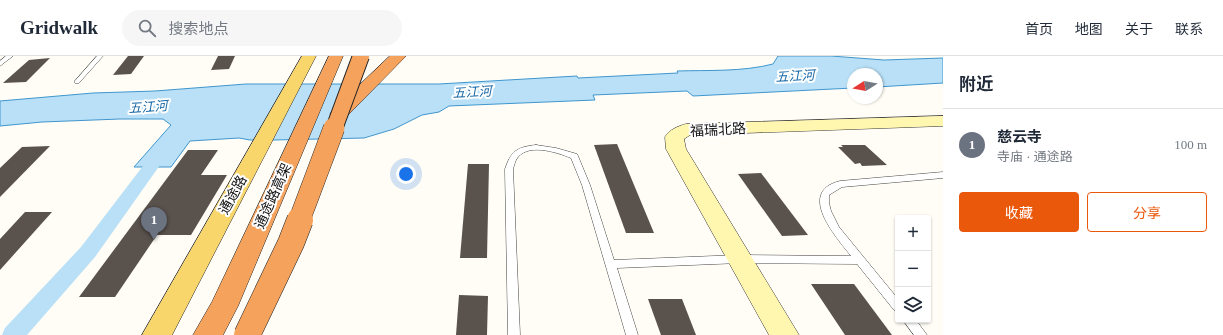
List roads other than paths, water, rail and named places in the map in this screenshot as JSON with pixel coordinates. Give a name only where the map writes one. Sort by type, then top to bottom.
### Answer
[{"type":"highway","points":[[318,56],[322,87]]},
{"type":"highway","name":"通途路高架","points":[[208,335],[224,306],[336,56]]},
{"type":"highway","points":[[247,335],[291,243],[343,111],[361,56]]},
{"type":"highway","points":[[343,111],[384,68],[399,56]]},
{"type":"main road","name":"通途路","points":[[157,335],[309,56]]},
{"type":"main road","points":[[253,335],[365,56]]},
{"type":"street","name":"福瑞北路","points":[[784,335],[676,149],[674,137],[686,130],[943,121]]},
{"type":"lane","points":[[0,64],[10,56]]},
{"type":"lane","points":[[77,82],[100,56]]},
{"type":"lane","points":[[514,335],[509,169],[511,161],[518,153],[529,148],[544,147],[574,156],[586,185],[632,335]]},
{"type":"lane","points":[[895,303],[834,227],[824,205],[825,195],[830,188],[840,184],[943,175]]},
{"type":"lane","points":[[611,264],[740,259],[860,260]]},
{"type":"lane","points":[[911,323],[921,335]]},
{"type":"water","name":"五江河","points":[[778,56],[831,56],[884,60],[943,58],[943,83],[883,87],[883,68],[847,68],[847,88],[693,96],[687,91],[593,95],[595,100],[449,106],[439,112],[422,115],[394,129],[364,138],[250,140],[239,138],[190,141],[171,167],[134,167],[171,125],[163,119],[42,122],[0,126],[0,101],[93,93],[155,91],[246,84],[439,84],[577,76],[578,78],[678,73],[677,71],[725,70],[761,67],[773,64]]},
{"type":"waterway","points":[[13,335],[88,252],[164,148]]},
{"type":"place","name":"慈云寺","points":[[154,240]]}]
